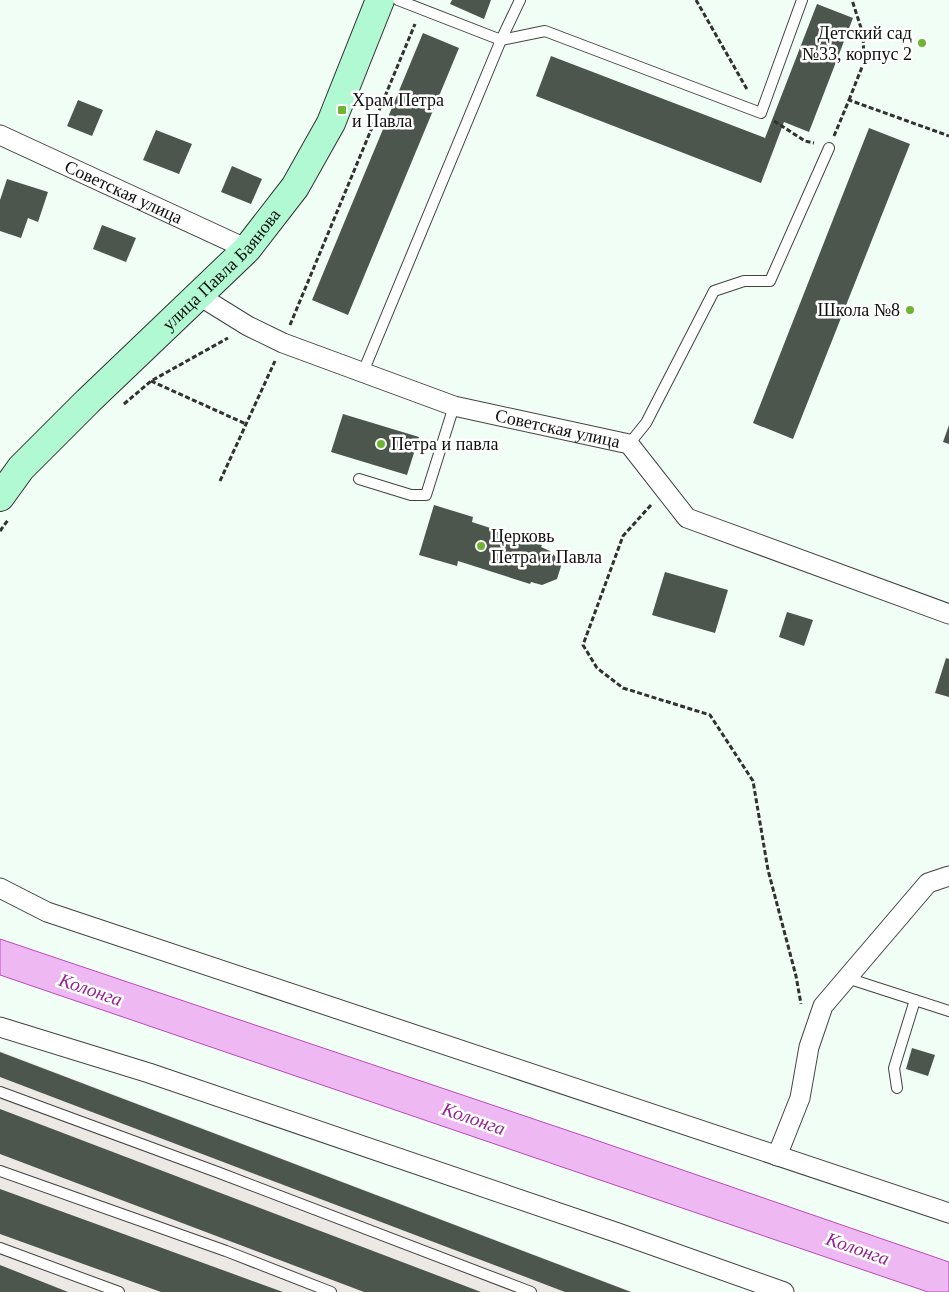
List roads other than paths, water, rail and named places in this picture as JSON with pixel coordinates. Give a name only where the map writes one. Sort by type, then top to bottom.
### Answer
[{"type":"main road","name":"улица Павла Баянова","points":[[0,498],[21,468],[247,249],[295,188],[331,123],[380,0]]},
{"type":"street","name":"Советская улица","points":[[0,135],[247,249]]},
{"type":"street","name":"Советская улица","points":[[198,295],[248,326],[283,343],[454,406],[629,444],[687,518],[949,614]]},
{"type":"street","points":[[777,1156],[800,1098],[809,1046],[823,1006],[928,883],[949,876]]},
{"type":"street","points":[[0,888],[47,912],[949,1214]]},
{"type":"street","points":[[0,1027],[149,1073],[618,1233],[784,1292]]},
{"type":"lane","points":[[398,0],[501,40],[545,32],[761,114],[802,0]]},
{"type":"lane","points":[[363,372],[501,40],[520,0]]},
{"type":"lane","points":[[629,444],[646,423],[714,291],[744,281],[770,281],[830,148]]},
{"type":"lane","points":[[359,479],[411,495],[426,495],[454,406]]},
{"type":"lane","points":[[847,978],[949,1011]]},
{"type":"lane","points":[[897,1088],[894,1068],[914,1000]]},
{"type":"lane","points":[[0,1092],[531,1292]]},
{"type":"lane","points":[[0,1171],[226,1251],[331,1292]]},
{"type":"lane","points":[[0,1248],[119,1292]]},
{"type":"water","name":"Колонга","points":[[0,939],[587,1137],[949,1262],[949,1292],[928,1292],[0,975]]},
{"type":"place","name":"Детский сад №33, корпус 2","points":[[922,43]]},
{"type":"place","name":"Храм Петра и Павла","points":[[342,110]]},
{"type":"place","name":"Школа №8","points":[[910,310]]},
{"type":"place","name":"Петра и павла","points":[[381,444]]},
{"type":"place","name":"Церковь Петра и Павла","points":[[481,546]]}]
